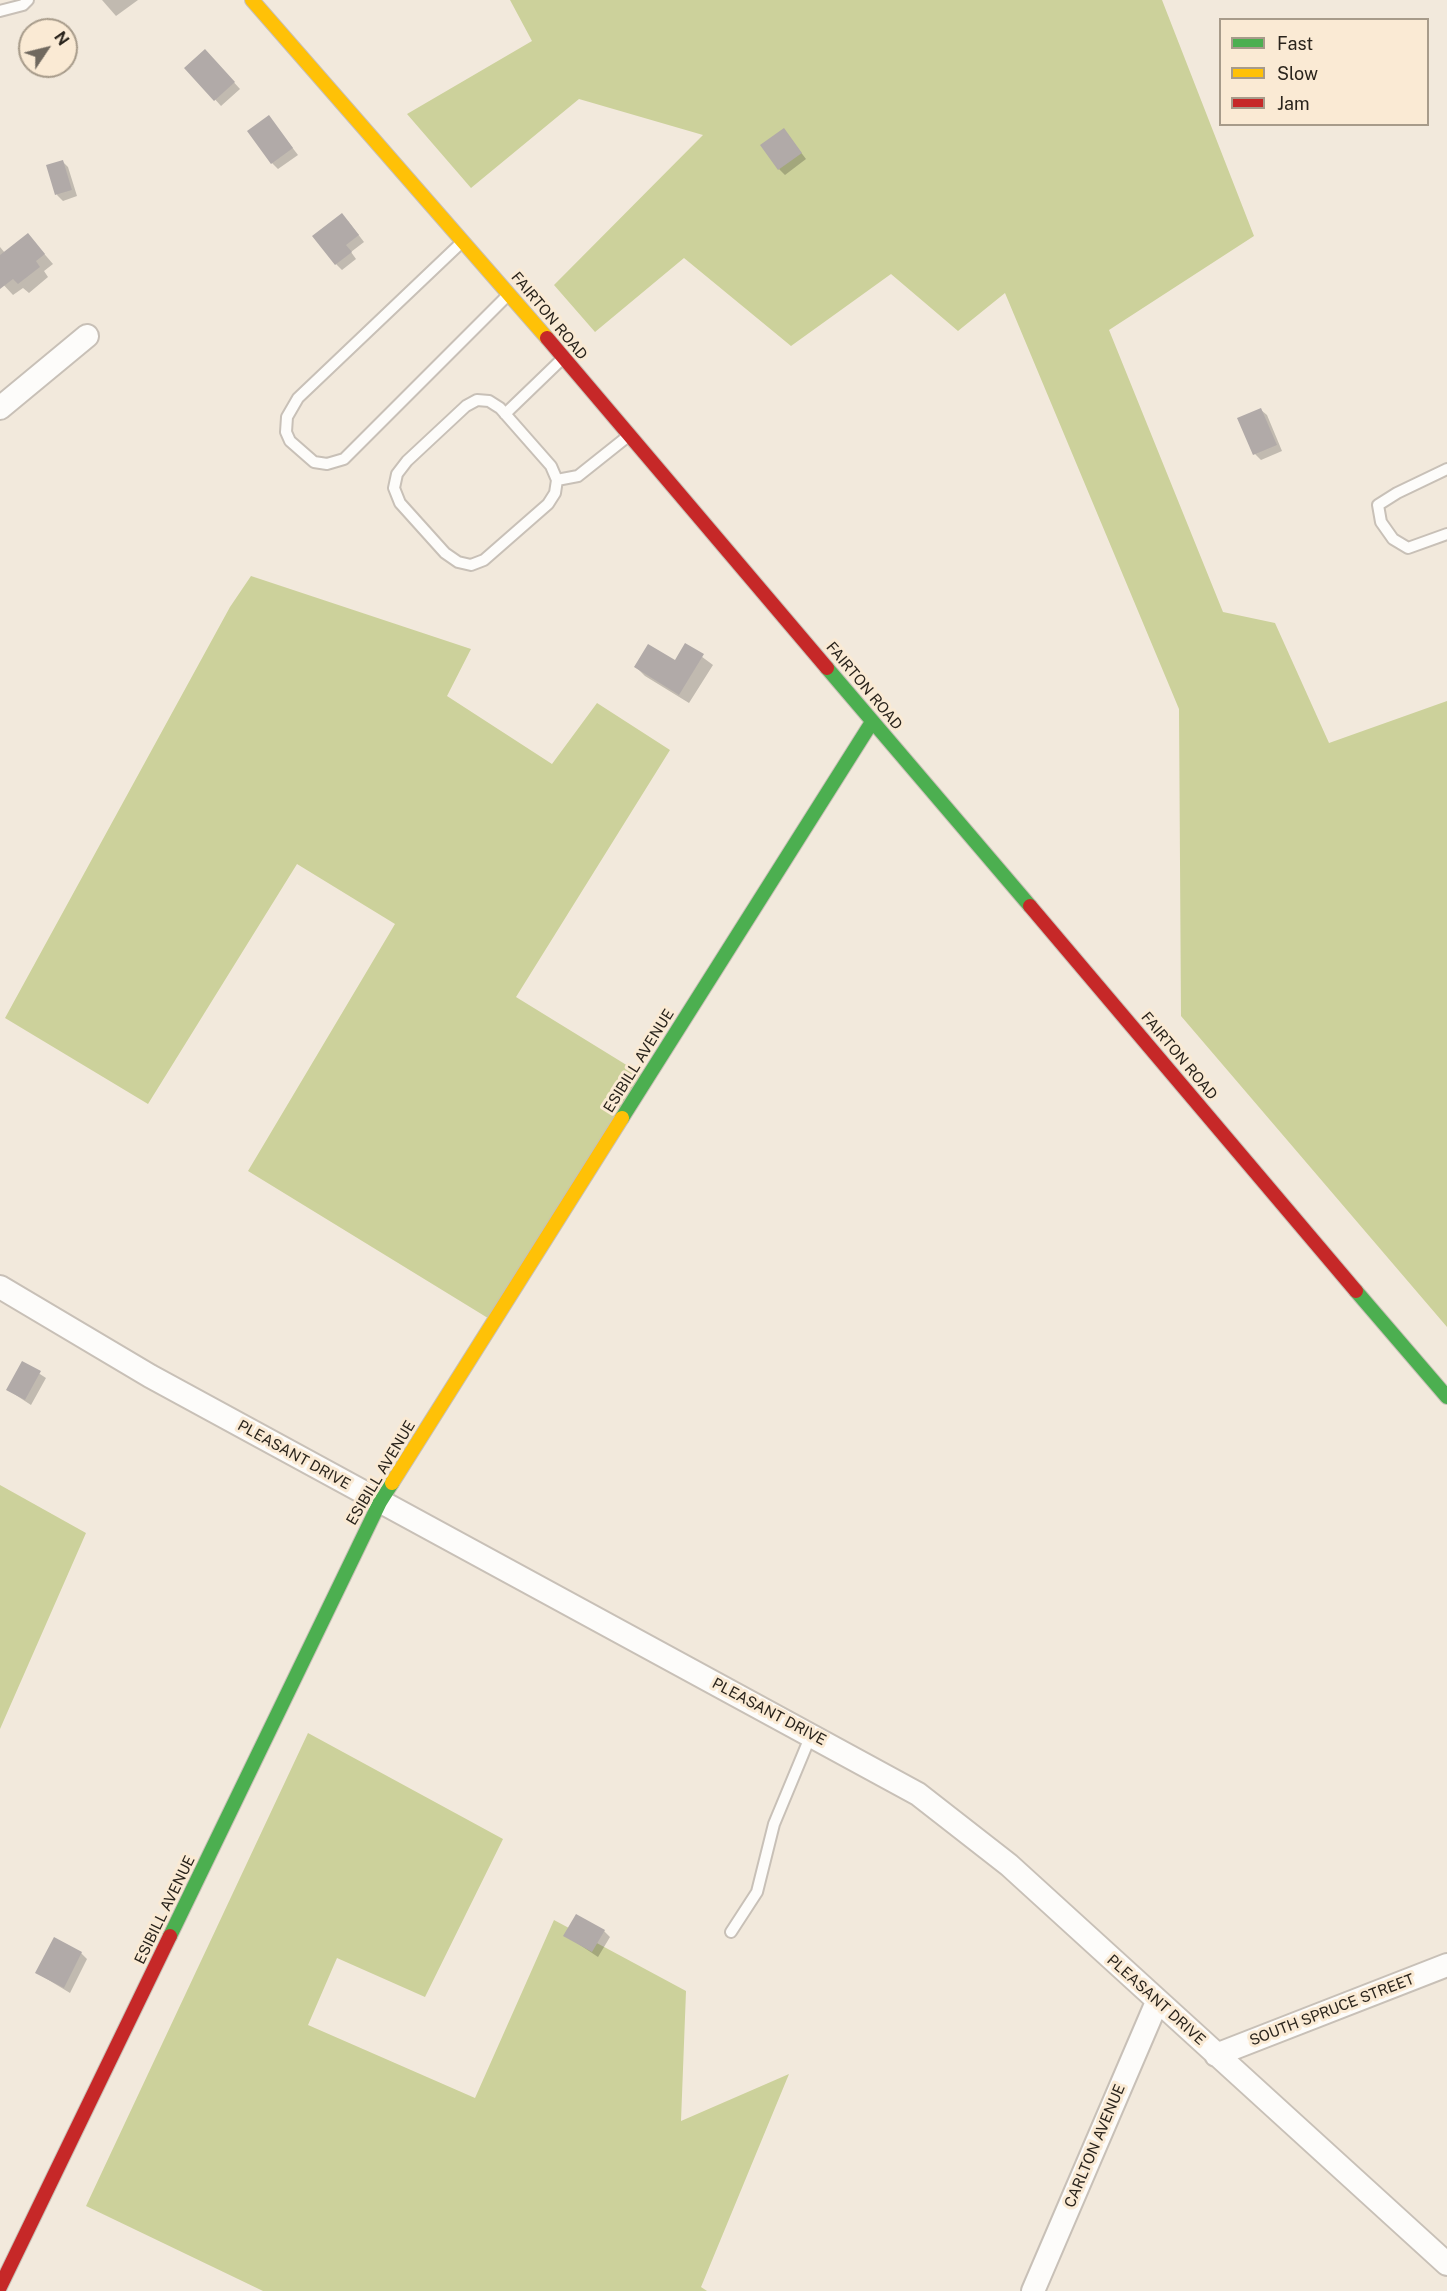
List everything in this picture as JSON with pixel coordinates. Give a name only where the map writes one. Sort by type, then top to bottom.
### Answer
[{"type":"main road","name":"FAIRTON ROAD","points":[[252,0],[509,294],[1447,1397]]},
{"type":"main road","name":"ESIBILL AVENUE","points":[[0,2287],[380,1502],[872,722]]},
{"type":"street","points":[[0,408],[87,336]]},
{"type":"street","name":"PLEASANT DRIVE","points":[[0,1287],[150,1376],[918,1794],[950,1816],[1009,1865],[1447,2264]]},
{"type":"street","name":"SOUTH SPRUCE STREET","points":[[1216,2055],[1447,1965]]},
{"type":"street","name":"CARLTON AVENUE","points":[[1033,2291],[1157,2002]]},
{"type":"lane","points":[[0,11],[23,4],[28,0]]},
{"type":"lane","points":[[463,241],[298,398],[287,417],[286,432],[290,441],[314,462],[327,465],[344,459],[509,294]]},
{"type":"lane","points":[[505,414],[563,358]]},
{"type":"lane","points":[[477,400],[489,401],[505,414],[551,466],[557,480],[555,493],[548,504],[484,560],[471,565],[458,562],[445,553],[400,503],[394,488],[397,474],[407,461],[466,406],[477,400]]},
{"type":"lane","points":[[557,480],[584,472],[629,435]]},
{"type":"lane","points":[[1447,469],[1397,493],[1378,506],[1381,522],[1393,538],[1408,548],[1447,534]]},
{"type":"lane","points":[[730,1932],[757,1892],[774,1824],[811,1734]]},
{"type":"green space","points":[[510,0],[1162,0],[1254,236],[1109,330],[1223,612],[1275,623],[1329,743],[1447,701],[1447,1327],[1181,1016],[1179,709],[1005,293],[958,331],[891,274],[791,346],[684,258],[595,332],[554,285],[703,135],[579,99],[471,188],[407,114],[532,41]]},
{"type":"green space","points":[[251,576],[471,649],[447,696],[552,764],[597,703],[670,750],[516,997],[646,1077],[496,1323],[248,1171],[395,924],[297,864],[148,1104],[5,1018],[230,607]]},
{"type":"green space","points":[[0,1485],[86,1533],[0,1729]]},
{"type":"green space","points":[[308,1733],[503,1839],[425,1997],[337,1958],[308,2025],[475,2098],[554,1920],[686,1991],[681,2121],[789,2074],[701,2287],[707,2291],[263,2291],[86,2206]]},
{"type":"building","points":[[205,49],[235,82],[214,101],[184,68]]},
{"type":"building","points":[[269,115],[293,148],[271,164],[247,131]]},
{"type":"building","points":[[784,128],[802,153],[778,170],[760,145]]},
{"type":"building","points":[[63,160],[72,190],[55,195],[46,165]]},
{"type":"building","points":[[342,213],[359,235],[346,245],[352,252],[335,265],[312,236]]},
{"type":"building","points":[[28,233],[45,254],[36,261],[40,267],[18,284],[13,279],[0,289],[0,255]]},
{"type":"building","points":[[1261,408],[1277,445],[1253,455],[1237,418]]},
{"type":"building","points":[[685,643],[704,654],[679,695],[634,667],[648,644],[675,660]]},
{"type":"building","points":[[22,1361],[41,1371],[25,1400],[6,1390]]},
{"type":"building","points":[[576,1914],[605,1930],[592,1952],[563,1936]]},
{"type":"building","points":[[54,1937],[82,1952],[64,1988],[35,1973]]},
{"type":"traffic: fast","points":[[827,668],[1030,906]]},
{"type":"traffic: fast","points":[[622,1118],[872,722]]},
{"type":"traffic: fast","points":[[1356,1291],[1447,1397]]},
{"type":"traffic: fast","points":[[170,1936],[380,1502],[392,1483]]},
{"type":"traffic: slow","points":[[252,0],[547,338]]},
{"type":"traffic: slow","points":[[392,1483],[622,1118]]},
{"type":"traffic: jam","points":[[547,338],[827,668]]},
{"type":"traffic: jam","points":[[1030,906],[1356,1291]]},
{"type":"traffic: jam","points":[[0,2287],[170,1936]]}]
